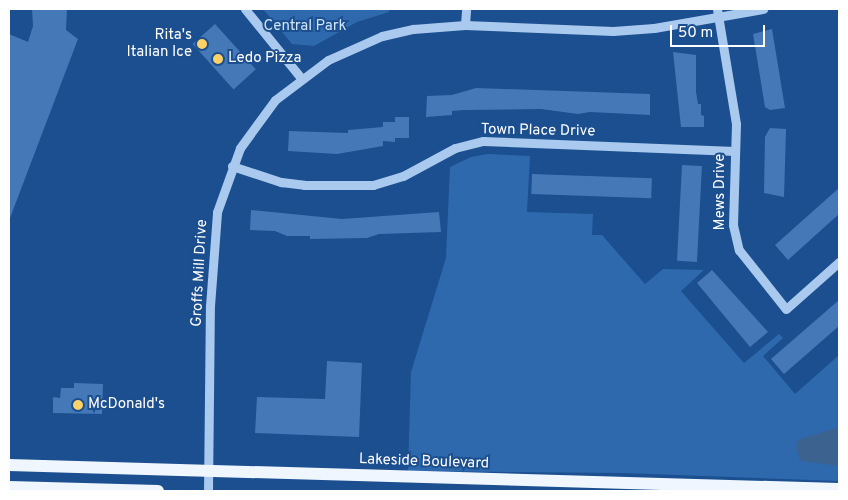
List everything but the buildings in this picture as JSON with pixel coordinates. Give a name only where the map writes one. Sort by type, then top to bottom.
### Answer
[{"type":"main road","name":"Lakeside Boulevard","points":[[9,465],[839,489]]},
{"type":"main road","points":[[9,487],[158,491]]},
{"type":"street","points":[[245,9],[301,78]]},
{"type":"street","points":[[465,25],[466,9]]},
{"type":"street","name":"Groffs Mill Drive","points":[[208,491],[213,239],[219,205],[232,166],[257,123],[275,100],[301,78],[328,60],[382,36],[413,29],[465,25],[614,31],[718,13],[763,9]]},
{"type":"street","name":"Mews Drive","points":[[718,13],[734,104],[735,239],[746,259],[786,309],[839,262]]},
{"type":"street","name":"Town Place Drive","points":[[232,166],[280,182],[304,185],[374,186],[403,176],[455,148],[483,141],[735,151]]},
{"type":"green space","name":"Central Park","points":[[263,9],[389,9],[389,12],[357,22],[314,46],[292,44]]},
{"type":"green space","points":[[488,154],[530,156],[527,212],[593,214],[592,235],[602,235],[645,284],[663,269],[704,270],[681,291],[744,363],[779,334],[783,338],[763,356],[795,394],[839,355],[839,481],[623,473],[408,471],[411,372],[446,258],[450,167],[471,157]]},
{"type":"shaded area","points":[[839,427],[839,466],[801,461],[796,448],[798,440]]},
{"type":"place","name":"Rita's Italian Ice","points":[[202,44]]},
{"type":"place","name":"Ledo Pizza","points":[[218,59]]},
{"type":"place","name":"McDonald's","points":[[78,405]]}]
